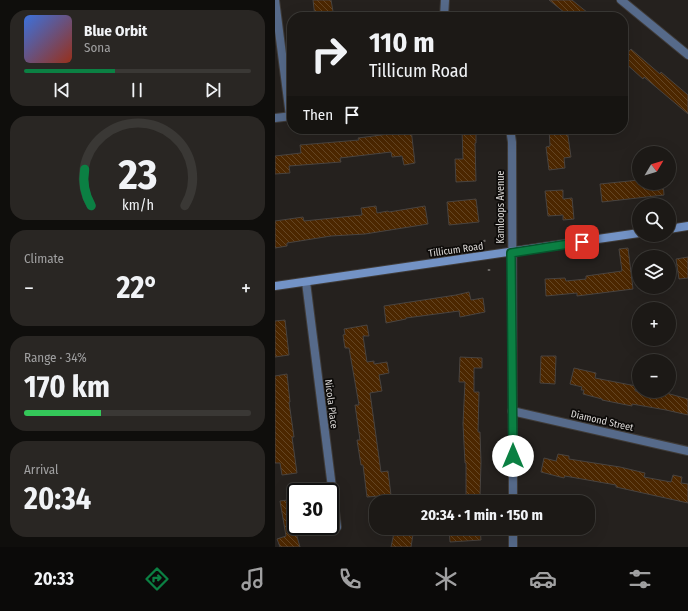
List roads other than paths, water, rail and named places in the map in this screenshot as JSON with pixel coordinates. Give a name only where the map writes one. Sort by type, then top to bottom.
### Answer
[{"type":"main road","points":[[676,228],[688,226]]},
{"type":"main road","name":"Tillicum Road","points":[[275,286],[511,253],[632,234]]},
{"type":"street","points":[[275,0],[287,87]]},
{"type":"street","points":[[444,12],[445,0]]},
{"type":"street","points":[[621,0],[688,55]]},
{"type":"street","points":[[275,118],[287,116]]},
{"type":"street","name":"Kamloops Avenue","points":[[510,134],[513,495]]},
{"type":"street","name":"Nicola Place","points":[[306,282],[331,483]]},
{"type":"street","name":"Diamond Street","points":[[512,411],[688,450]]},
{"type":"street","points":[[513,535],[513,547]]}]
